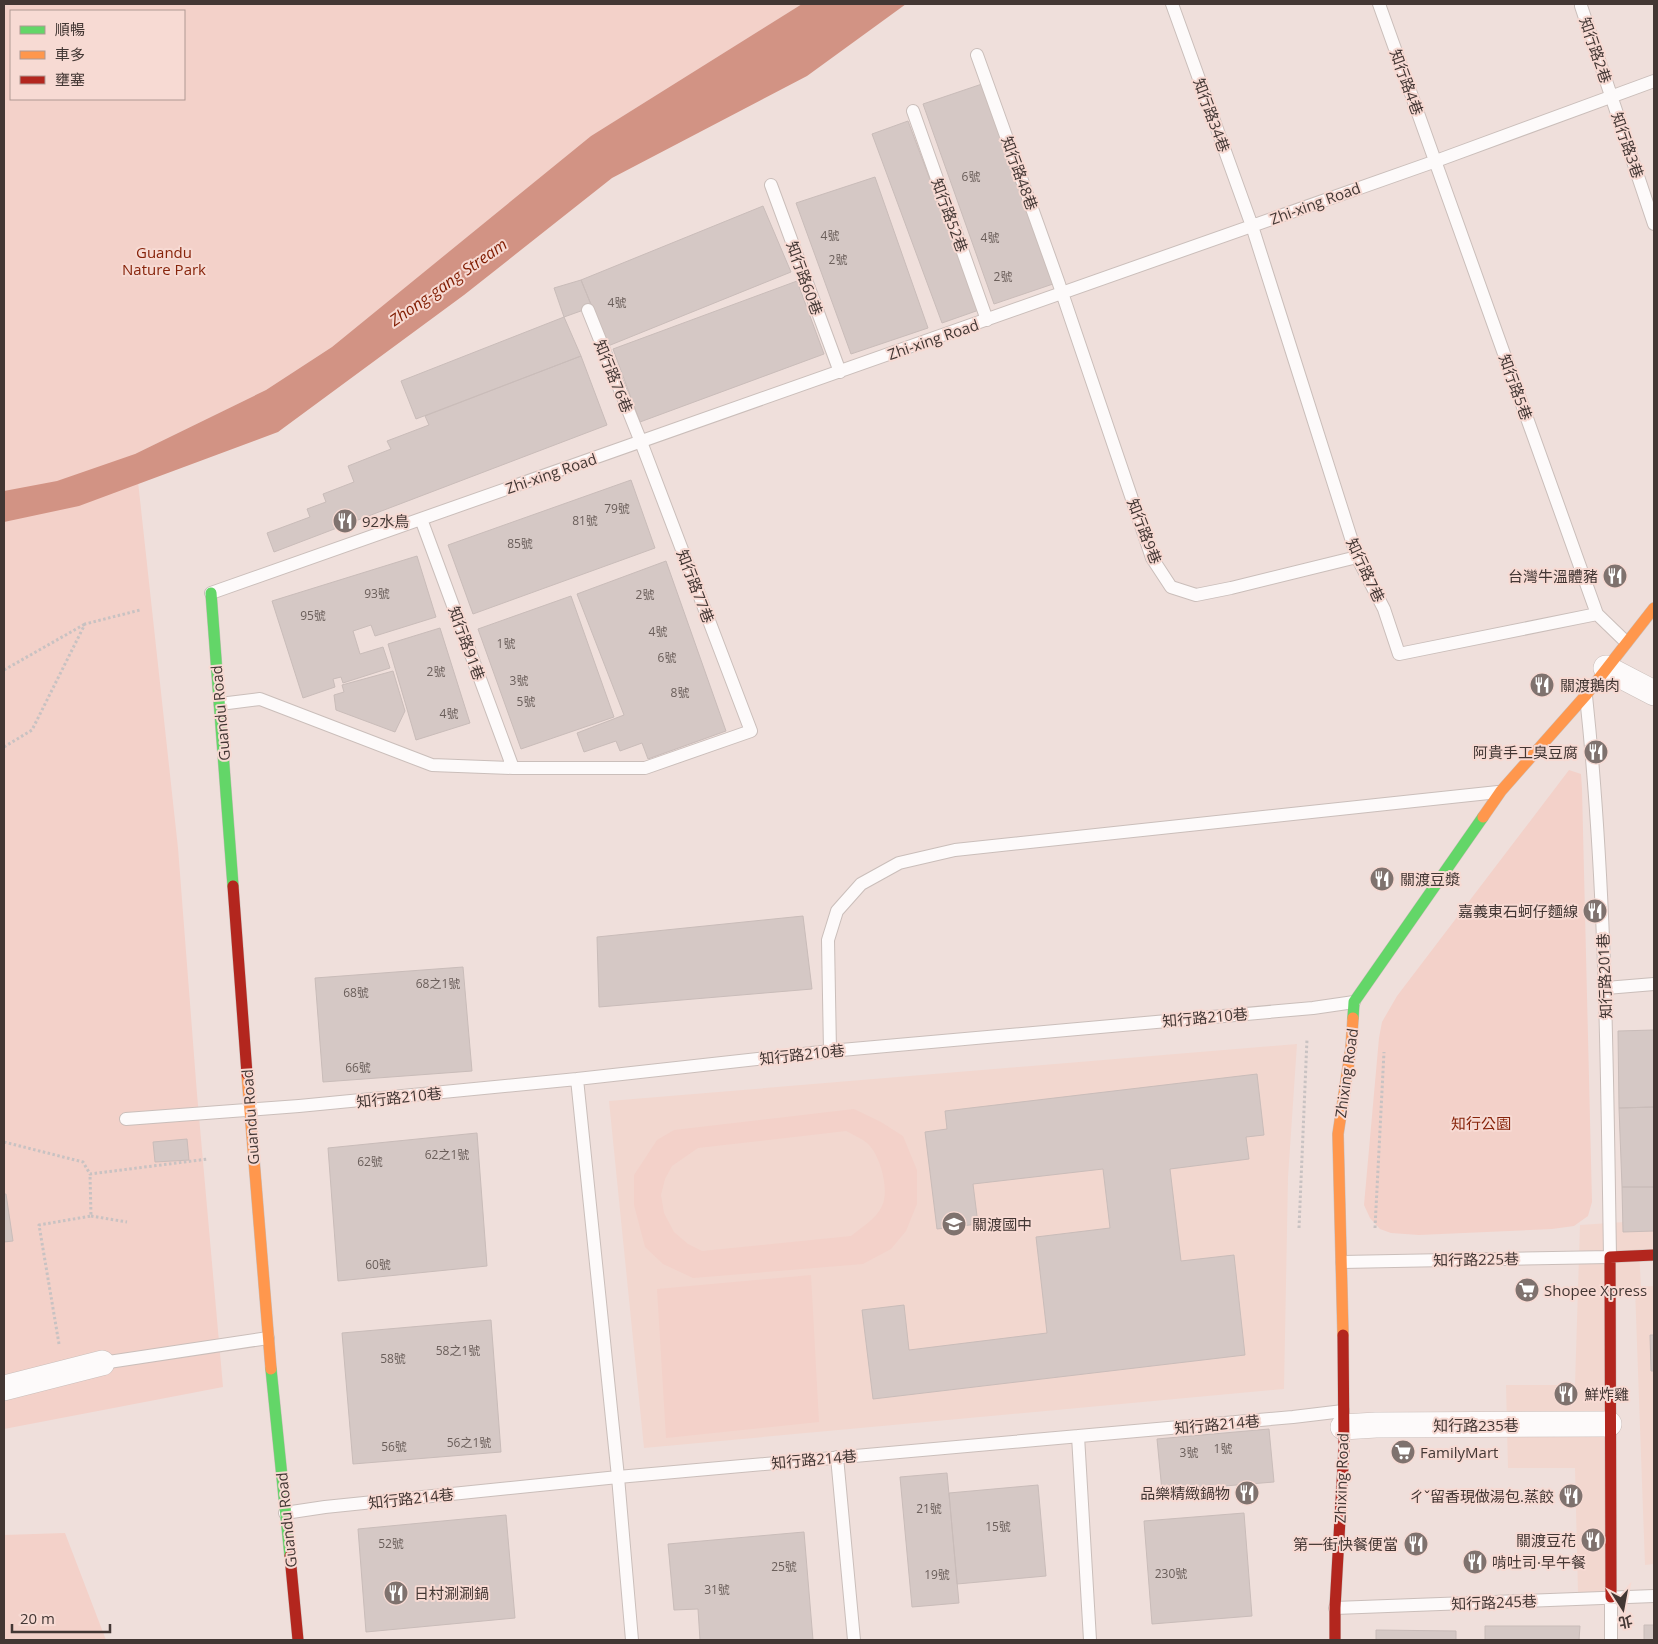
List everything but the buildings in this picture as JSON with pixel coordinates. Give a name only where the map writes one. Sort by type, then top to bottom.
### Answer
[{"type":"street","name":"Guandu Road","points":[[211,593],[268,1338],[298,1640]]},
{"type":"street","points":[[1354,1002],[1501,791],[1586,695],[1654,608]]},
{"type":"street","points":[[1606,668],[1654,693]]},
{"type":"street","name":"Zhixing Road","points":[[1335,1640],[1334,1608],[1344,1448],[1342,1262],[1338,1134],[1351,1048],[1354,1002]]},
{"type":"street","points":[[1611,1597],[1610,1257],[1654,1255]]},
{"type":"street","points":[[4,1388],[63,1372],[102,1364]]},
{"type":"street","name":"知行路235巷","points":[[1343,1419],[1376,1425],[1609,1424]]},
{"type":"lane","name":"知行路34巷","points":[[1172,4],[1252,226]]},
{"type":"lane","name":"知行路4巷","points":[[1379,4],[1436,161]]},
{"type":"lane","name":"知行路2巷","points":[[1581,6],[1611,95]]},
{"type":"lane","name":"知行路48巷","points":[[977,55],[1062,292]]},
{"type":"lane","name":"Zhi-xing Road","points":[[211,593],[1436,161],[1654,80]]},
{"type":"lane","name":"知行路3巷","points":[[1611,95],[1654,224]]},
{"type":"lane","name":"知行路52巷","points":[[913,111],[988,320]]},
{"type":"lane","name":"知行路5巷","points":[[1436,161],[1597,614]]},
{"type":"lane","name":"知行路60巷","points":[[771,185],[840,372]]},
{"type":"lane","name":"知行路7巷","points":[[1252,226],[1357,557],[1384,608],[1399,654],[1597,614]]},
{"type":"lane","name":"知行路9巷","points":[[1062,292],[1152,558],[1171,587],[1196,595],[1357,557]]},
{"type":"lane","name":"知行路76巷","points":[[588,310],[641,442]]},
{"type":"lane","name":"知行路77巷","points":[[513,768],[645,768],[751,731],[641,442]]},
{"type":"lane","name":"知行路91巷","points":[[421,519],[513,768]]},
{"type":"lane","points":[[1597,614],[1626,642]]},
{"type":"lane","name":"知行路201巷","points":[[1586,695],[1592,754],[1606,988],[1610,1257]]},
{"type":"lane","points":[[220,704],[260,699],[432,765],[513,768]]},
{"type":"lane","points":[[830,1051],[828,940],[837,911],[861,884],[899,863],[954,850],[1501,791]]},
{"type":"lane","points":[[1606,988],[1654,984]]},
{"type":"lane","name":"知行路210巷","points":[[126,1119],[250,1110],[578,1079],[830,1051],[1313,1008],[1354,1002]]},
{"type":"lane","points":[[578,1079],[618,1477],[632,1640]]},
{"type":"lane","name":"知行路225巷","points":[[1342,1262],[1610,1257]]},
{"type":"lane","points":[[102,1364],[268,1338]]},
{"type":"lane","name":"知行路214巷","points":[[285,1513],[326,1507],[618,1477],[837,1457],[1293,1417],[1343,1419]]},
{"type":"lane","points":[[1078,1436],[1090,1640]]},
{"type":"lane","points":[[837,1457],[854,1640]]},
{"type":"lane","name":"知行路245巷","points":[[1334,1608],[1654,1596]]},
{"type":"lane","points":[[1611,1597],[1611,1640]]},
{"type":"path","points":[[4,670],[85,624],[140,610]]},
{"type":"path","points":[[4,747],[32,730],[85,624]]},
{"type":"path","points":[[1299,1228],[1307,1039]]},
{"type":"path","points":[[1375,1228],[1384,1052]]},
{"type":"path","points":[[4,1142],[83,1162],[90,1174],[91,1216]]},
{"type":"path","points":[[90,1174],[208,1159]]},
{"type":"path","points":[[63,1372],[39,1225],[91,1216],[127,1222]]},
{"type":"shaded area","name":"關渡國中","points":[[1297,1044],[1288,1177],[1284,1389],[644,1448],[609,1101]]},
{"type":"shaded area","points":[[1654,1220],[1654,1249],[1639,1250],[1641,1287],[1654,1286],[1654,1564],[1645,1565],[1635,1288],[1605,1290],[1606,1592],[1578,1593],[1575,1468],[1508,1468],[1506,1385],[1575,1385],[1580,1225]]},
{"type":"green space","name":"Guandu Nature Park","points":[[4,4],[802,4],[591,136],[332,347],[266,390],[135,454],[178,848],[197,1094],[223,1387],[4,1429]]},
{"type":"green space","name":"知行公園","points":[[1569,770],[1581,774],[1582,789],[1592,1202],[1588,1216],[1574,1226],[1552,1229],[1419,1235],[1391,1233],[1380,1229],[1370,1218],[1364,1205],[1382,1022],[1397,996]]},
{"type":"green space","points":[[854,1109],[881,1122],[903,1136],[917,1170],[917,1204],[906,1231],[891,1249],[863,1264],[693,1278],[663,1264],[645,1247],[634,1205],[634,1175],[657,1140],[674,1130]],"holes":[[[846,1131],[865,1141],[872,1148],[880,1164],[885,1191],[882,1206],[876,1215],[851,1236],[702,1251],[688,1244],[674,1232],[664,1213],[661,1195],[665,1179],[672,1166],[698,1148]]]},
{"type":"green space","points":[[811,1275],[819,1422],[666,1438],[657,1289]]},
{"type":"green space","points":[[65,1533],[106,1640],[4,1640],[4,1535]]},
{"type":"water","name":"Zhong-gang Stream","points":[[802,4],[906,4],[807,76],[612,178],[464,295],[278,432],[79,506],[4,522],[4,491],[57,481],[135,454],[266,390],[332,347],[591,136]]},
{"type":"traffic: fast","points":[[211,593],[233,886]]},
{"type":"traffic: fast","points":[[1353,1018],[1354,1002],[1483,817]]},
{"type":"traffic: fast","points":[[271,1369],[290,1556]]},
{"type":"traffic: slow","points":[[1483,817],[1501,791],[1586,695],[1654,608]]},
{"type":"traffic: slow","points":[[1343,1335],[1338,1134],[1351,1048],[1353,1018]]},
{"type":"traffic: slow","points":[[247,1074],[271,1369]]},
{"type":"traffic: jam","points":[[233,886],[247,1074]]},
{"type":"traffic: jam","points":[[1611,1597],[1610,1257],[1654,1255]]},
{"type":"traffic: jam","points":[[1335,1640],[1344,1448],[1343,1335]]},
{"type":"traffic: jam","points":[[290,1556],[298,1640]]},
{"type":"place","name":"92水鳥","points":[[345,521]]},
{"type":"place","name":"台灣牛溫體豬","points":[[1615,576]]},
{"type":"place","name":"關渡鵝肉","points":[[1542,685]]},
{"type":"place","name":"阿貴手工臭豆腐","points":[[1596,752]]},
{"type":"place","name":"關渡豆漿","points":[[1382,879]]},
{"type":"place","name":"嘉義東石蚵仔麵線","points":[[1595,911]]},
{"type":"place","name":"關渡國中","points":[[954,1224]]},
{"type":"place","name":"Shopee Xpress","points":[[1527,1290]]},
{"type":"place","name":"鮮炸雞","points":[[1566,1394]]},
{"type":"place","name":"FamilyMart","points":[[1403,1452]]},
{"type":"place","name":"品樂精緻鍋物","points":[[1247,1493]]},
{"type":"place","name":"ㄔˇ留香現做湯包.蒸餃","points":[[1571,1496]]},
{"type":"place","name":"關渡豆花","points":[[1593,1540]]},
{"type":"place","name":"第一街快餐便當","points":[[1416,1544]]},
{"type":"place","name":"啃吐司·早午餐","points":[[1475,1562]]},
{"type":"place","name":"日村涮涮鍋","points":[[396,1593]]}]
